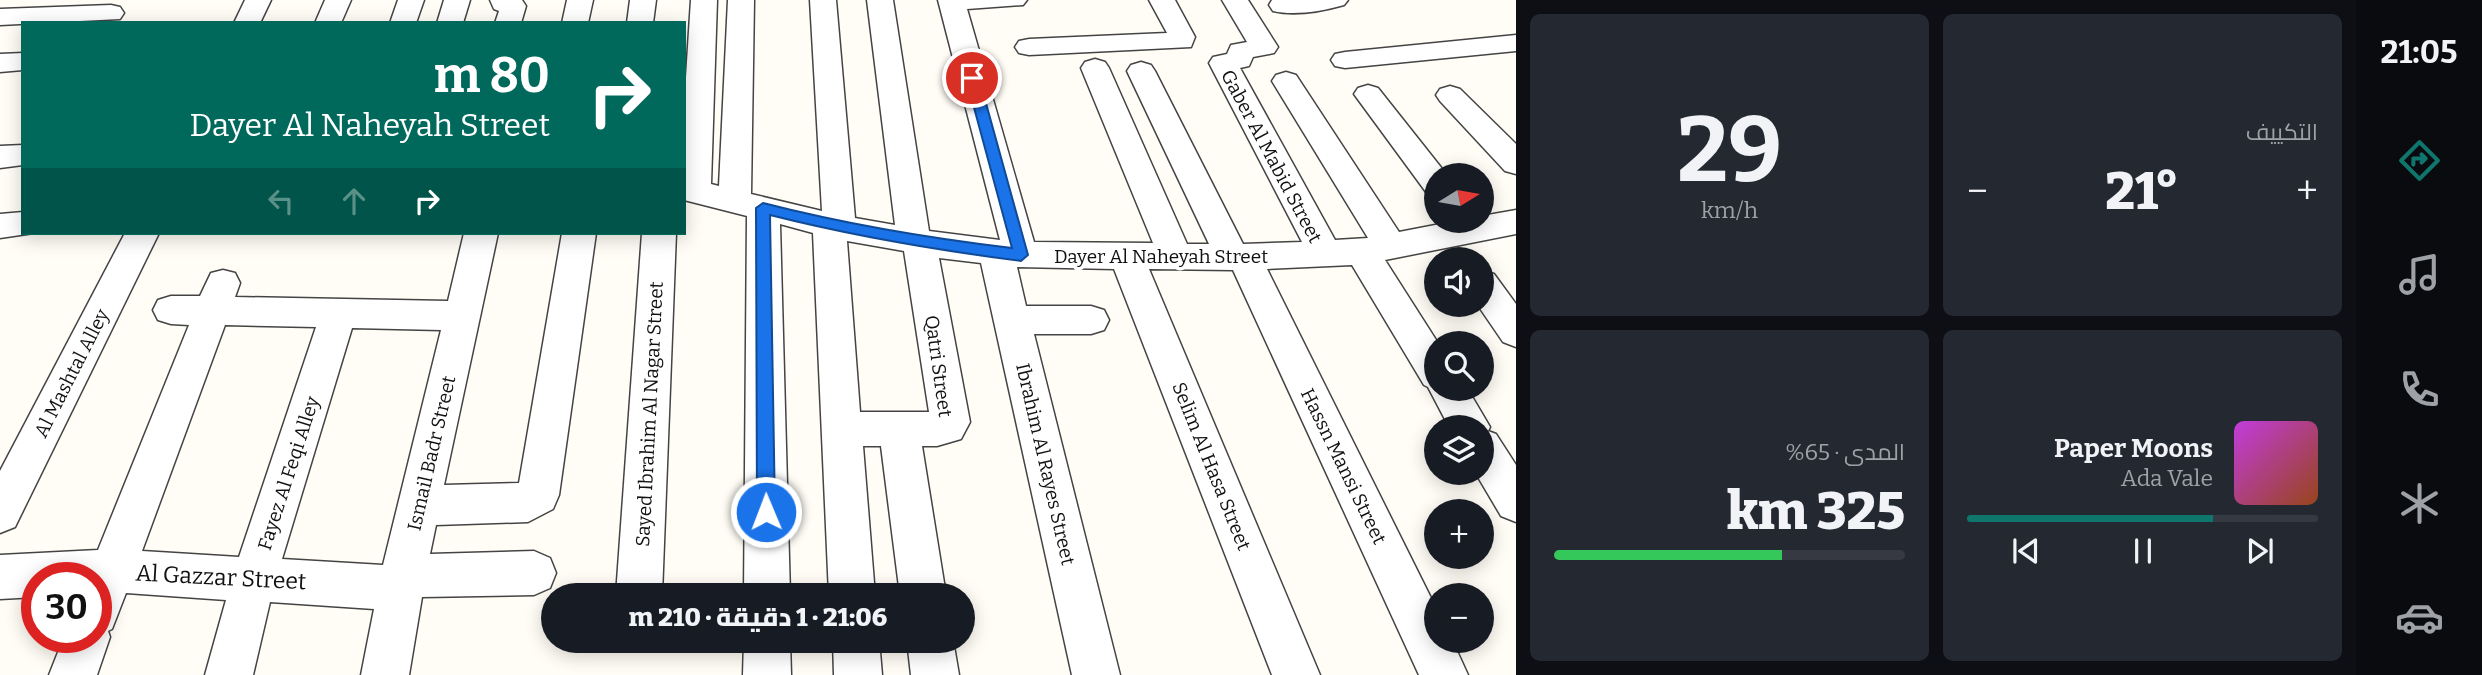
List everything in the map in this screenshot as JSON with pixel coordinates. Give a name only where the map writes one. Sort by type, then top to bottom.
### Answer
[{"type":"street","points":[[248,21],[258,0]]},
{"type":"street","points":[[329,21],[338,0]]},
{"type":"street","points":[[404,21],[411,0]]},
{"type":"street","points":[[451,21],[457,0]]},
{"type":"street","points":[[575,21],[580,0]]},
{"type":"street","points":[[640,21],[643,0]]},
{"type":"street","points":[[690,190],[704,0]]},
{"type":"street","points":[[741,0],[765,583]]},
{"type":"street","points":[[822,0],[834,226],[840,429],[851,583]]},
{"type":"street","points":[[880,0],[916,241]]},
{"type":"street","points":[[951,1],[1014,0]]},
{"type":"street","points":[[1029,47],[1181,41],[1182,37],[1163,0]]},
{"type":"street","name":"Gaber Al Mabid Street","points":[[1235,0],[1264,45],[1263,50],[1241,51],[1240,59],[1223,63],[1325,254]]},
{"type":"street","points":[[1282,5],[1335,0]]},
{"type":"street","name":"Ibrahim Al Rayes Street","points":[[951,1],[1008,254],[1012,320],[1096,675]]},
{"type":"street","points":[[0,16],[111,13]]},
{"type":"street","points":[[1345,60],[1516,43]]},
{"type":"street","points":[[0,62],[21,61]]},
{"type":"street","points":[[1095,68],[1176,257]]},
{"type":"street","name":"Hassn Mansi Street","points":[[1141,71],[1238,257],[1444,675]]},
{"type":"street","points":[[1286,81],[1376,250],[1424,348]]},
{"type":"street","points":[[1367,94],[1424,167]]},
{"type":"street","points":[[1450,95],[1516,163]]},
{"type":"street","points":[[0,157],[21,155]]},
{"type":"street","name":"Dayer Al Naheyah Street","points":[[690,190],[834,226],[1008,254],[1127,258],[1325,254],[1376,250],[1462,236],[1516,222]]},
{"type":"street","points":[[0,226],[21,224]]},
{"type":"street","name":"Al Mashtal Alley","points":[[0,513],[141,235]]},
{"type":"street","name":"Ismail Badr Street","points":[[385,675],[402,582],[481,235]]},
{"type":"street","points":[[419,506],[528,502],[538,495],[579,235]]},
{"type":"street","name":"Sayed Ibrahim Al Nagar Street","points":[[640,583],[659,235]]},
{"type":"street","name":"Qatri Street","points":[[840,429],[937,429],[947,427],[950,422],[916,241]]},
{"type":"street","name":"Selim Al Hasa Street","points":[[1127,258],[1296,675]]},
{"type":"street","points":[[171,310],[218,297],[339,313],[462,316]]},
{"type":"street","points":[[112,571],[218,297]]},
{"type":"street","points":[[1494,301],[1516,332]]},
{"type":"street","name":"Fayez Al Feqi Alley","points":[[229,675],[254,578],[339,313]]},
{"type":"street","points":[[1012,320],[1091,320]]},
{"type":"street","points":[[900,429],[921,583]]},
{"type":"street","points":[[1494,466],[1516,502]]},
{"type":"street","name":"Al Gazzar Street","points":[[112,571],[402,582],[534,573]]},
{"type":"street","name":"Al Gazzar Street","points":[[0,577],[21,576]]},
{"type":"street","points":[[73,675],[81,653]]},
{"type":"street","points":[[767,653],[767,675]]},
{"type":"street","points":[[857,653],[858,675]]},
{"type":"street","points":[[932,653],[935,675]]},
{"type":"route","points":[[766,512],[763,208],[839,227],[937,245],[1021,255],[972,78]]}]
